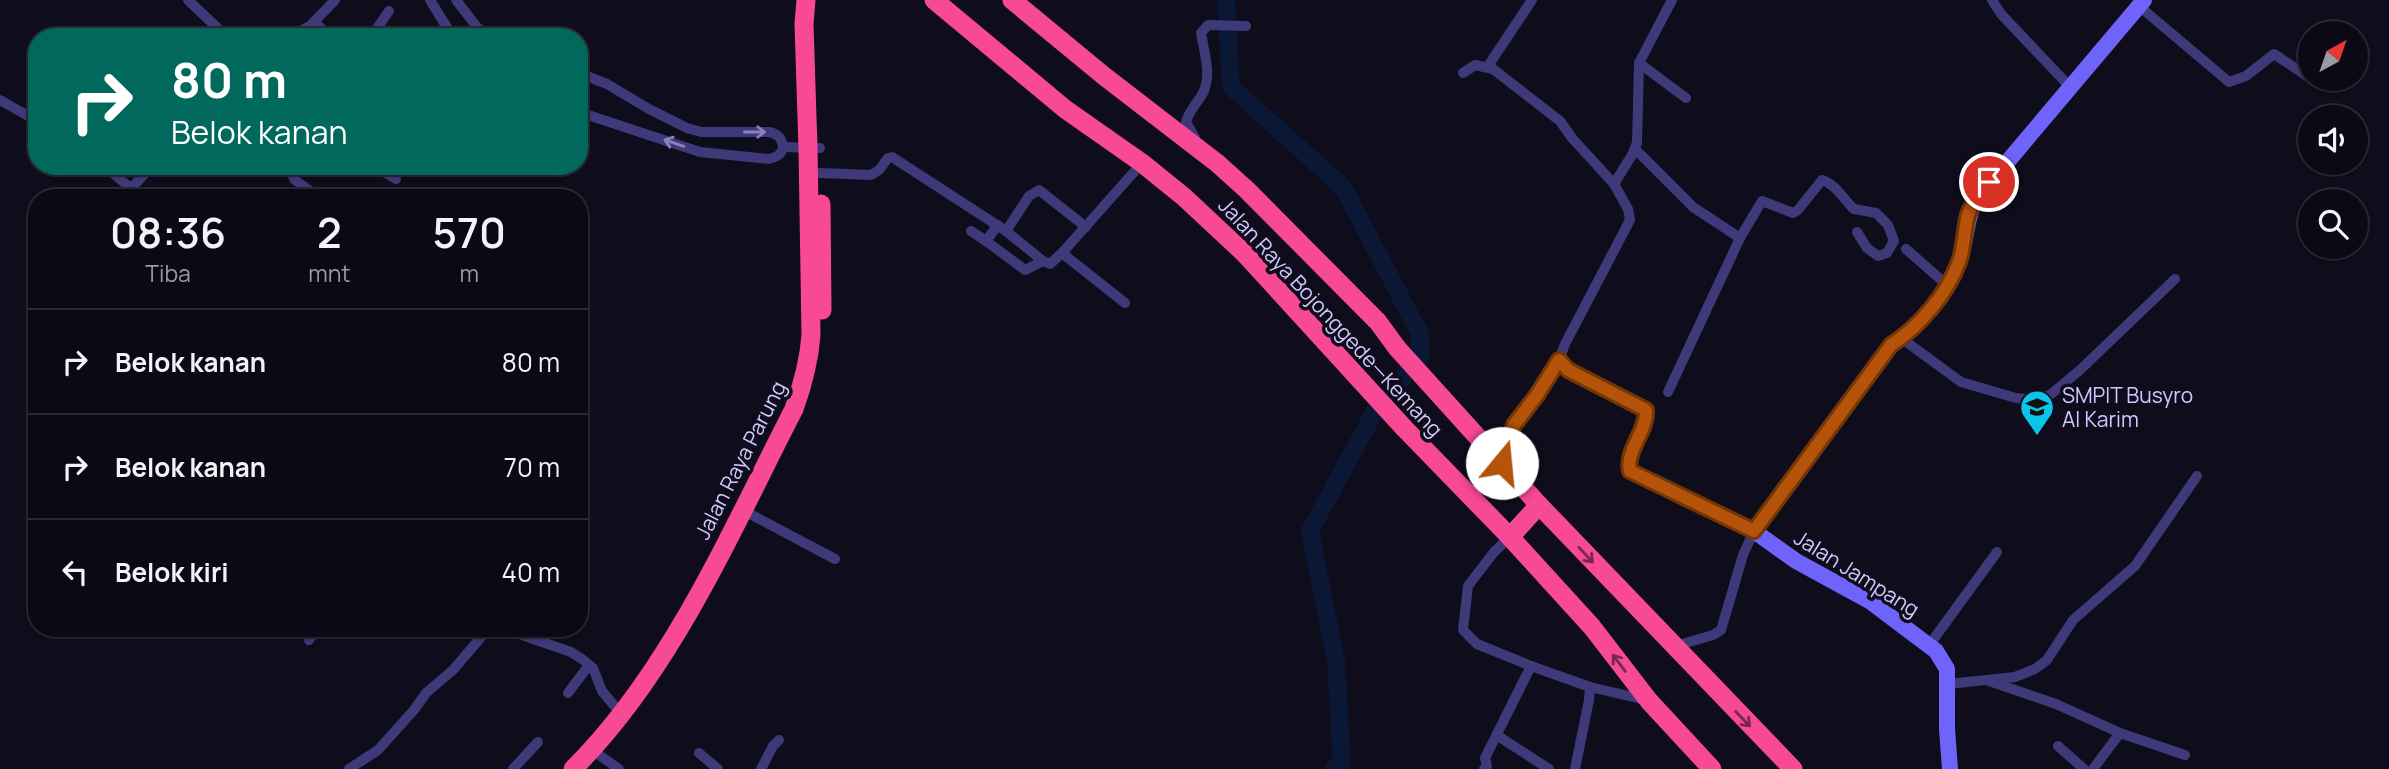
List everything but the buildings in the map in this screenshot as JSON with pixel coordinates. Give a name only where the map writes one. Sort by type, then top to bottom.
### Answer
[{"type":"highway","name":"Jalan Raya Parung","points":[[573,769],[601,762],[665,673],[691,631],[752,515],[804,412],[814,386],[821,338],[823,275],[820,173],[814,148],[804,36],[806,0]]},
{"type":"highway","name":"Jalan Raya Parung","points":[[601,762],[622,715],[685,617],[794,409],[804,384],[811,335],[816,0]]},
{"type":"highway","name":"Jalan Raya Bojonggede—Kemang","points":[[934,0],[1065,109],[1142,163],[1184,197],[1244,254],[1592,627],[1649,701],[1712,769]]},
{"type":"highway","name":"Jalan Raya Bojonggede—Kemang","points":[[1012,0],[1104,76],[1217,163],[1277,220],[1378,322],[1397,348],[1539,505],[1793,769]]},
{"type":"highway","points":[[1510,537],[1539,505]]},
{"type":"street","points":[[188,0],[218,28]]},
{"type":"street","points":[[304,28],[314,22],[335,0]]},
{"type":"street","points":[[430,0],[447,28]]},
{"type":"street","points":[[456,0],[478,28]]},
{"type":"street","points":[[1488,66],[1532,0]]},
{"type":"street","points":[[1614,184],[1635,149],[1639,63],[1672,0]]},
{"type":"street","points":[[1992,0],[2001,14],[2071,88]]},
{"type":"street","points":[[1682,644],[1721,630],[1742,555],[1754,531],[1891,345],[1932,308],[1959,263],[1967,217],[1976,199],[2142,3],[2229,82],[2246,76],[2274,54],[2298,70]]},
{"type":"street","points":[[377,28],[389,11]]},
{"type":"street","points":[[314,22],[321,28]]},
{"type":"street","points":[[1194,147],[1197,140],[1186,122],[1188,114],[1206,86],[1207,73],[1201,33],[1208,25],[1246,26]]},
{"type":"street","points":[[1639,63],[1686,98]]},
{"type":"street","points":[[1462,74],[1471,66],[1488,66],[1560,121],[1614,184],[1628,209],[1630,220],[1559,360],[1514,425],[1502,463]]},
{"type":"street","points":[[588,77],[607,84],[668,119],[701,132],[769,131],[777,134],[783,144],[782,152],[769,159],[700,152],[588,116]]},
{"type":"street","points":[[0,100],[28,116]]},
{"type":"street","points":[[700,152],[701,132]]},
{"type":"street","points":[[783,144],[814,148]]},
{"type":"street","points":[[1635,149],[1693,207],[1740,238]]},
{"type":"street","points":[[820,173],[871,175],[892,157],[1002,228],[1050,264],[1142,163]]},
{"type":"street","points":[[116,175],[132,187],[143,175]]},
{"type":"street","points":[[292,175],[308,189]]},
{"type":"street","points":[[389,175],[396,179]]},
{"type":"street","points":[[1668,392],[1740,238],[1762,201],[1793,213],[1822,180],[1839,191],[1854,209],[1877,213],[1888,225],[1894,241],[1883,257],[1878,256],[1867,248],[1857,232]]},
{"type":"street","points":[[986,240],[1002,228],[1029,197],[1039,190],[1086,227]]},
{"type":"street","points":[[971,230],[1025,270],[1043,261]]},
{"type":"street","points":[[1906,249],[1947,285]]},
{"type":"street","points":[[1062,253],[1125,303]]},
{"type":"street","points":[[1901,338],[1961,382],[2016,398],[2036,400],[2050,395],[2080,370],[2175,279]]},
{"type":"street","points":[[1559,360],[1568,370],[1646,410],[1630,461],[1630,471],[1754,531]]},
{"type":"street","points":[[1948,684],[2015,677],[2035,669],[2047,660],[2073,620],[2135,566],[2197,476]]},
{"type":"street","points":[[752,515],[835,559]]},
{"type":"street","name":"Jalan Jampang","points":[[1754,531],[1797,561],[1871,602],[1930,644],[1942,658],[1947,669],[1950,769]]},
{"type":"street","points":[[1510,537],[1494,552],[1468,586],[1463,630],[1477,644],[1531,666],[1590,687],[1649,701]]},
{"type":"street","points":[[1930,644],[1997,552]]},
{"type":"street","points":[[349,769],[378,750],[426,693],[453,670],[481,637]]},
{"type":"street","points":[[530,637],[571,652],[591,667],[601,691],[622,715]]},
{"type":"street","points":[[1484,769],[1487,766],[1485,758],[1531,666]]},
{"type":"street","points":[[568,693],[591,667]]},
{"type":"street","points":[[1983,679],[2056,704],[2120,733],[2185,755]]},
{"type":"street","points":[[1575,769],[1590,700],[1590,687]]},
{"type":"street","points":[[2093,769],[2120,733]]},
{"type":"street","points":[[1497,736],[1549,769]]},
{"type":"street","points":[[761,769],[779,740]]},
{"type":"street","points":[[513,769],[538,742]]},
{"type":"street","points":[[2058,746],[2084,769]]},
{"type":"street","points":[[699,752],[718,769]]},
{"type":"waterway","points":[[1226,0],[1231,87],[1343,187],[1420,334],[1420,356],[1374,413],[1310,531],[1336,661],[1342,765],[1334,769]]},
{"type":"place","name":"SMPIT Busyro Al Karim","points":[[2037,437]]},
{"type":"route","points":[[1502,463],[1514,425],[1559,360],[1568,370],[1641,405],[1646,410],[1647,414],[1628,468],[1630,471],[1754,531],[1891,345],[1932,308],[1959,263],[1967,217],[1989,182]]}]
